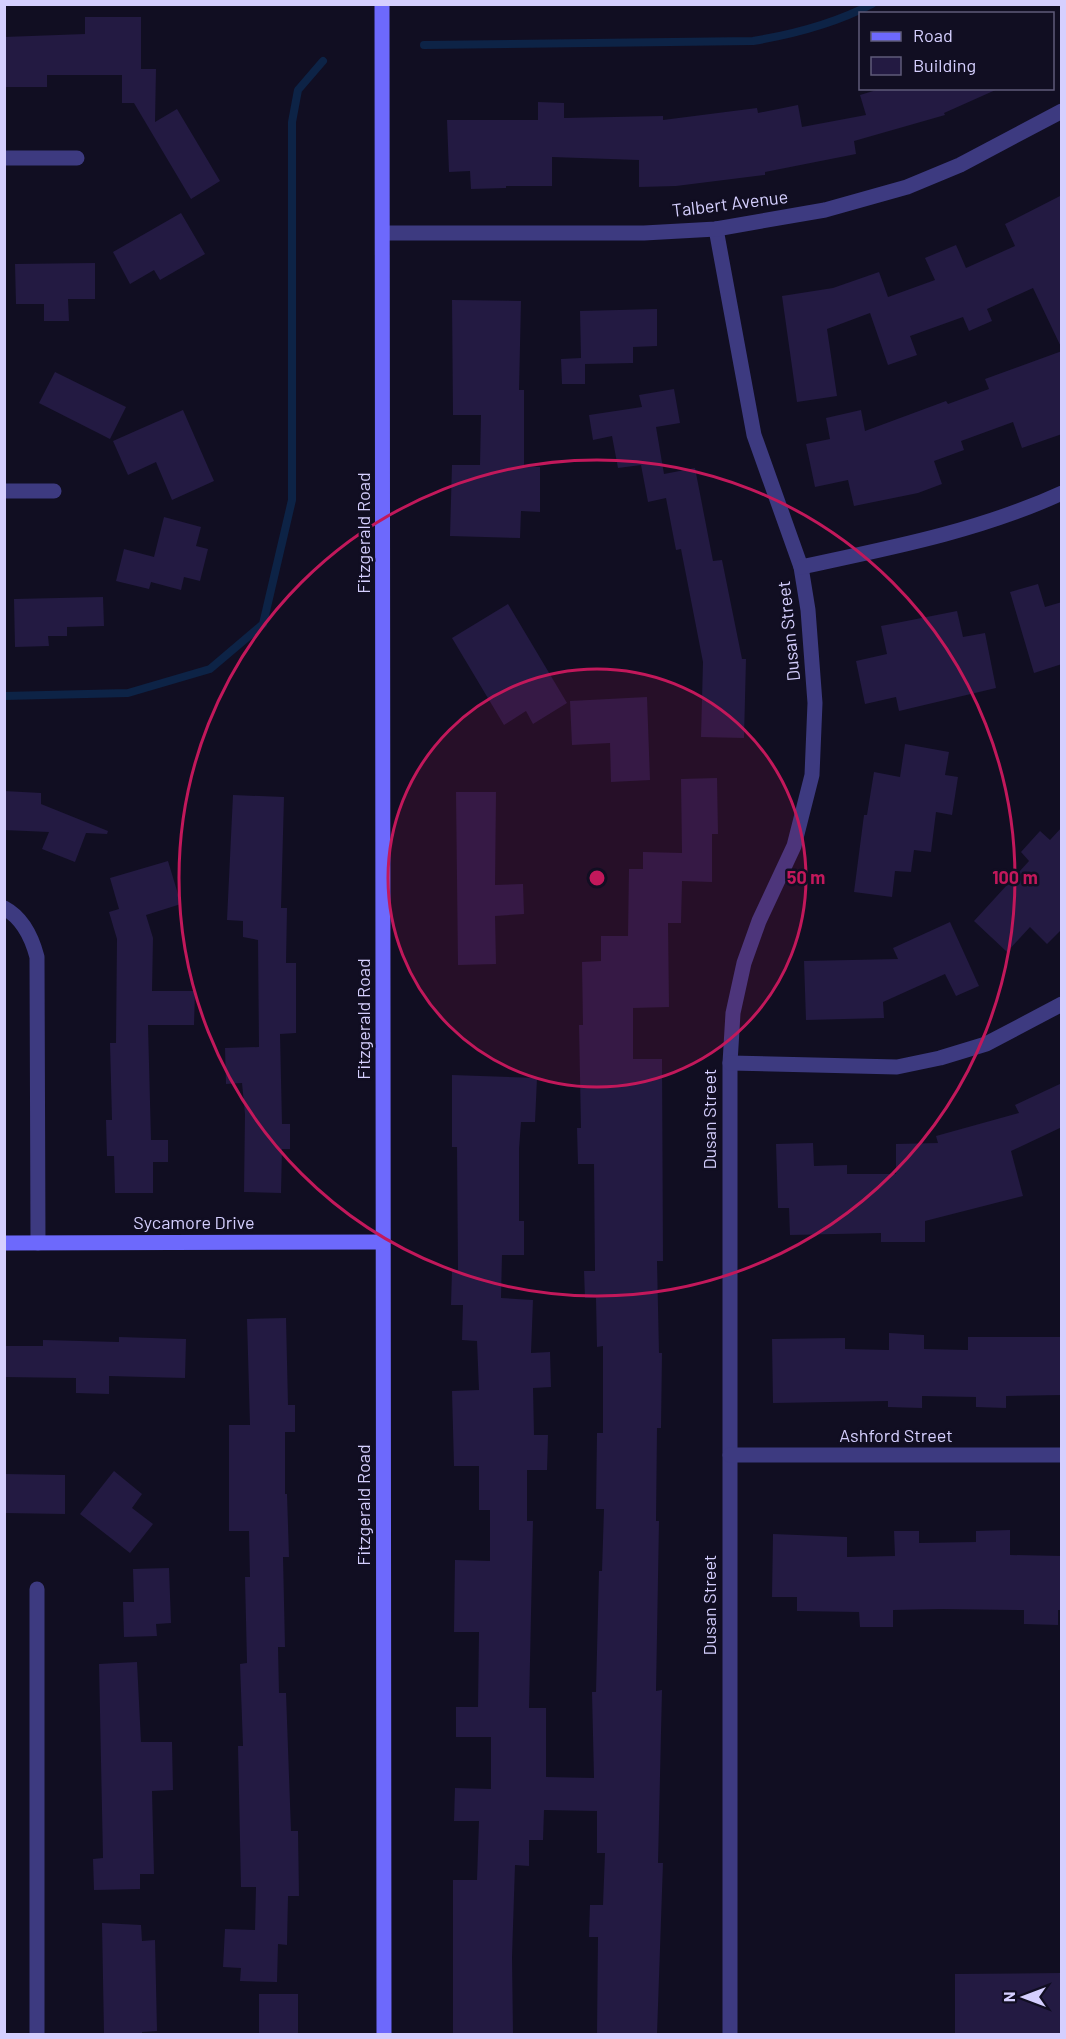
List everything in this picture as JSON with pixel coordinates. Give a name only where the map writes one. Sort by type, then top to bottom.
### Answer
[{"type":"main road","name":"Fitzgerald Road","points":[[382,4],[384,2034]]},
{"type":"main road","name":"Sycamore Drive","points":[[4,1243],[383,1242]]},
{"type":"street","name":"Talbert Avenue","points":[[383,233],[644,233],[716,229],[825,210],[907,187],[960,165],[1062,111]]},
{"type":"street","points":[[4,158],[77,158]]},
{"type":"street","name":"Dusan Street","points":[[716,229],[754,435],[801,567],[808,610],[816,703],[812,775],[794,846],[759,921],[744,963],[733,1013],[730,1064],[730,2034]]},
{"type":"street","points":[[4,491],[54,491]]},
{"type":"street","points":[[801,567],[941,537],[1038,504],[1062,493]]},
{"type":"street","points":[[4,909],[22,922],[33,943],[37,957],[38,1243]]},
{"type":"street","points":[[730,1064],[897,1066],[940,1059],[986,1044],[1062,1004]]},
{"type":"street","name":"Ashford Street","points":[[730,1455],[1062,1455]]},
{"type":"street","points":[[37,1589],[37,2034]]},
{"type":"building","points":[[85,17],[141,17],[141,69],[156,69],[155,122],[177,109],[220,181],[191,199],[134,103],[122,103],[122,75],[47,75],[47,87],[4,87],[4,37],[85,34]]},
{"type":"building","points":[[876,90],[996,90],[944,113],[945,115],[854,141],[856,154],[765,172],[765,175],[676,186],[639,187],[639,160],[552,157],[552,186],[471,189],[470,171],[449,172],[447,120],[538,120],[538,102],[564,103],[564,118],[663,116],[663,120],[757,108],[758,113],[798,105],[802,127],[866,115],[860,95]]},
{"type":"building","points":[[1062,195],[1062,349],[1033,288],[987,309],[992,321],[969,331],[963,317],[910,336],[917,355],[888,365],[870,313],[827,329],[837,396],[797,402],[782,296],[833,288],[879,272],[888,297],[935,280],[925,258],[956,245],[966,268],[1015,246],[1005,224]]},
{"type":"building","points":[[181,213],[205,254],[160,280],[154,270],[130,284],[113,252]]},
{"type":"building","points":[[95,263],[95,299],[68,299],[69,321],[44,321],[44,304],[16,304],[15,264]]},
{"type":"building","points":[[452,300],[521,301],[519,390],[524,390],[524,466],[540,467],[540,512],[521,511],[520,538],[450,536],[452,465],[480,465],[481,415],[453,415]]},
{"type":"building","points":[[657,309],[657,346],[633,347],[633,363],[585,364],[585,384],[562,384],[561,359],[581,358],[580,311]]},
{"type":"building","points":[[1062,351],[1062,434],[1022,448],[1013,422],[961,441],[964,450],[934,461],[942,484],[918,493],[854,506],[848,480],[815,487],[806,444],[830,439],[826,418],[861,410],[865,431],[946,401],[948,404],[989,389],[985,379]]},
{"type":"building","points":[[55,372],[126,407],[110,439],[39,403]]},
{"type":"building","points":[[674,389],[680,423],[656,427],[664,474],[695,468],[713,561],[722,560],[742,659],[746,659],[744,738],[701,737],[703,662],[681,549],[676,550],[666,498],[648,502],[641,465],[618,468],[612,436],[593,440],[589,415],[642,407],[639,395]]},
{"type":"building","points":[[183,410],[214,481],[172,500],[156,462],[128,475],[113,441]]},
{"type":"building","points":[[164,517],[201,527],[196,546],[208,549],[200,581],[184,577],[181,590],[151,582],[149,589],[116,581],[124,549],[154,557]]},
{"type":"building","points":[[1038,584],[1045,607],[1062,602],[1062,664],[1034,673],[1010,592]]},
{"type":"building","points":[[103,597],[104,626],[67,627],[67,636],[48,636],[49,646],[15,647],[14,599]]},
{"type":"building","points":[[508,604],[567,703],[533,724],[526,711],[504,725],[452,638]]},
{"type":"building","points":[[957,611],[963,637],[985,633],[996,688],[899,711],[896,697],[865,704],[856,661],[887,654],[881,626]]},
{"type":"building","points":[[647,697],[650,780],[611,782],[610,743],[572,745],[570,701]]},
{"type":"building","points":[[905,744],[949,752],[945,775],[958,777],[952,815],[936,812],[931,852],[914,850],[911,872],[895,871],[892,897],[854,892],[864,815],[867,815],[874,772],[900,777]]},
{"type":"building","points":[[717,778],[718,834],[712,834],[712,882],[682,881],[681,923],[668,923],[669,1007],[633,1008],[633,1059],[662,1059],[663,1261],[657,1261],[659,1353],[662,1353],[661,1428],[657,1428],[656,1521],[659,1521],[656,1691],[662,1690],[658,1863],[663,1863],[657,2034],[597,2034],[598,1937],[589,1937],[590,1905],[603,1905],[605,1853],[597,1853],[597,1811],[544,1810],[543,1840],[529,1840],[529,1866],[515,1865],[512,1957],[513,2034],[453,2034],[453,1880],[477,1880],[479,1821],[454,1821],[455,1788],[491,1789],[491,1737],[456,1737],[456,1707],[478,1707],[479,1632],[454,1632],[455,1560],[490,1561],[490,1510],[479,1510],[479,1466],[454,1466],[452,1391],[479,1390],[477,1341],[462,1340],[463,1305],[451,1305],[452,1270],[458,1270],[457,1147],[452,1147],[452,1075],[537,1078],[535,1122],[521,1122],[519,1149],[519,1221],[524,1221],[524,1255],[502,1255],[501,1298],[533,1300],[531,1353],[550,1352],[551,1387],[533,1388],[534,1435],[548,1435],[547,1470],[527,1470],[527,1521],[533,1521],[529,1708],[546,1708],[546,1777],[594,1778],[592,1692],[596,1692],[599,1571],[602,1571],[604,1509],[596,1509],[597,1433],[603,1433],[603,1346],[597,1347],[596,1298],[585,1298],[584,1271],[595,1271],[594,1164],[578,1164],[577,1128],[581,1128],[579,1025],[583,1025],[582,962],[601,961],[601,936],[628,936],[629,869],[643,869],[643,852],[682,853],[681,779]]},
{"type":"building","points":[[4,791],[41,793],[41,804],[108,831],[107,834],[86,833],[75,862],[42,849],[49,832],[4,830]]},
{"type":"building","points":[[456,792],[496,792],[495,885],[523,884],[524,914],[495,916],[496,964],[458,965]]},
{"type":"building","points":[[233,795],[284,797],[281,908],[287,908],[286,963],[296,963],[296,1033],[280,1034],[282,1124],[290,1124],[290,1149],[282,1149],[281,1193],[244,1192],[245,1114],[242,1083],[226,1084],[225,1048],[259,1047],[258,940],[243,937],[243,921],[227,920]]},
{"type":"building","points":[[1062,827],[1062,929],[1047,944],[1030,927],[1007,952],[974,921],[1029,861],[1021,852],[1040,831],[1050,840]]},
{"type":"building","points":[[168,861],[181,904],[146,915],[153,938],[152,991],[195,991],[194,1025],[148,1025],[151,1140],[168,1140],[168,1162],[153,1162],[153,1193],[115,1193],[114,1156],[107,1156],[106,1120],[112,1120],[110,1043],[116,1043],[117,939],[109,912],[119,909],[110,878]]},
{"type":"building","points":[[950,922],[979,986],[956,996],[945,974],[883,1002],[884,1018],[806,1020],[804,961],[898,959],[893,948]]},
{"type":"building","points":[[1062,1083],[1062,1127],[1011,1151],[1023,1196],[925,1221],[925,1242],[881,1242],[881,1233],[790,1235],[789,1208],[778,1208],[776,1144],[813,1143],[814,1166],[847,1165],[847,1174],[896,1174],[896,1144],[938,1143],[936,1136],[1019,1113],[1015,1105]]},
{"type":"building","points":[[286,1318],[288,1405],[295,1405],[295,1432],[285,1432],[285,1494],[287,1494],[289,1557],[283,1557],[285,1647],[278,1647],[279,1693],[286,1693],[291,1831],[298,1831],[299,1896],[288,1896],[287,1945],[278,1944],[277,1982],[240,1981],[241,1968],[223,1967],[225,1929],[255,1930],[256,1887],[241,1887],[238,1746],[243,1746],[240,1664],[247,1663],[245,1577],[250,1577],[249,1531],[229,1531],[229,1425],[250,1425],[247,1319]]},
{"type":"building","points":[[889,1333],[924,1335],[924,1349],[968,1350],[968,1337],[1062,1337],[1062,1395],[1006,1396],[1006,1408],[976,1407],[976,1397],[922,1396],[922,1408],[888,1407],[888,1401],[773,1403],[772,1339],[845,1338],[845,1349],[889,1350]]},
{"type":"building","points":[[119,1337],[186,1339],[185,1378],[109,1376],[109,1394],[76,1393],[76,1378],[4,1377],[4,1346],[43,1346],[43,1340],[119,1342]]},
{"type":"building","points":[[114,1471],[142,1494],[132,1508],[153,1524],[130,1553],[80,1514]]},
{"type":"building","points":[[4,1474],[65,1475],[65,1514],[4,1513]]},
{"type":"building","points":[[1010,1530],[1010,1555],[1062,1556],[1062,1610],[1058,1610],[1058,1625],[1024,1624],[1024,1610],[942,1609],[893,1610],[893,1627],[860,1627],[859,1612],[797,1611],[797,1597],[772,1597],[773,1534],[847,1537],[847,1557],[895,1556],[894,1531],[919,1531],[919,1543],[976,1542],[976,1531]]},
{"type":"building","points":[[169,1568],[171,1623],[156,1624],[157,1636],[124,1637],[123,1602],[134,1602],[133,1569]]},
{"type":"building","points":[[137,1662],[141,1742],[172,1742],[173,1790],[152,1791],[154,1874],[140,1874],[140,1889],[94,1890],[93,1859],[103,1858],[99,1664]]},
{"type":"building","points":[[102,1923],[141,1925],[142,1941],[155,1940],[157,2031],[142,2032],[142,2034],[104,2034]]},
{"type":"building","points":[[1062,1973],[1062,2034],[955,2034],[955,1974]]},
{"type":"building","points":[[259,1994],[298,1994],[298,2034],[259,2034]]},
{"type":"waterway","points":[[424,45],[753,41],[814,27],[872,4]]},
{"type":"waterway","points":[[4,696],[128,693],[210,669],[263,624],[292,500],[292,122],[298,90],[323,61]]}]
